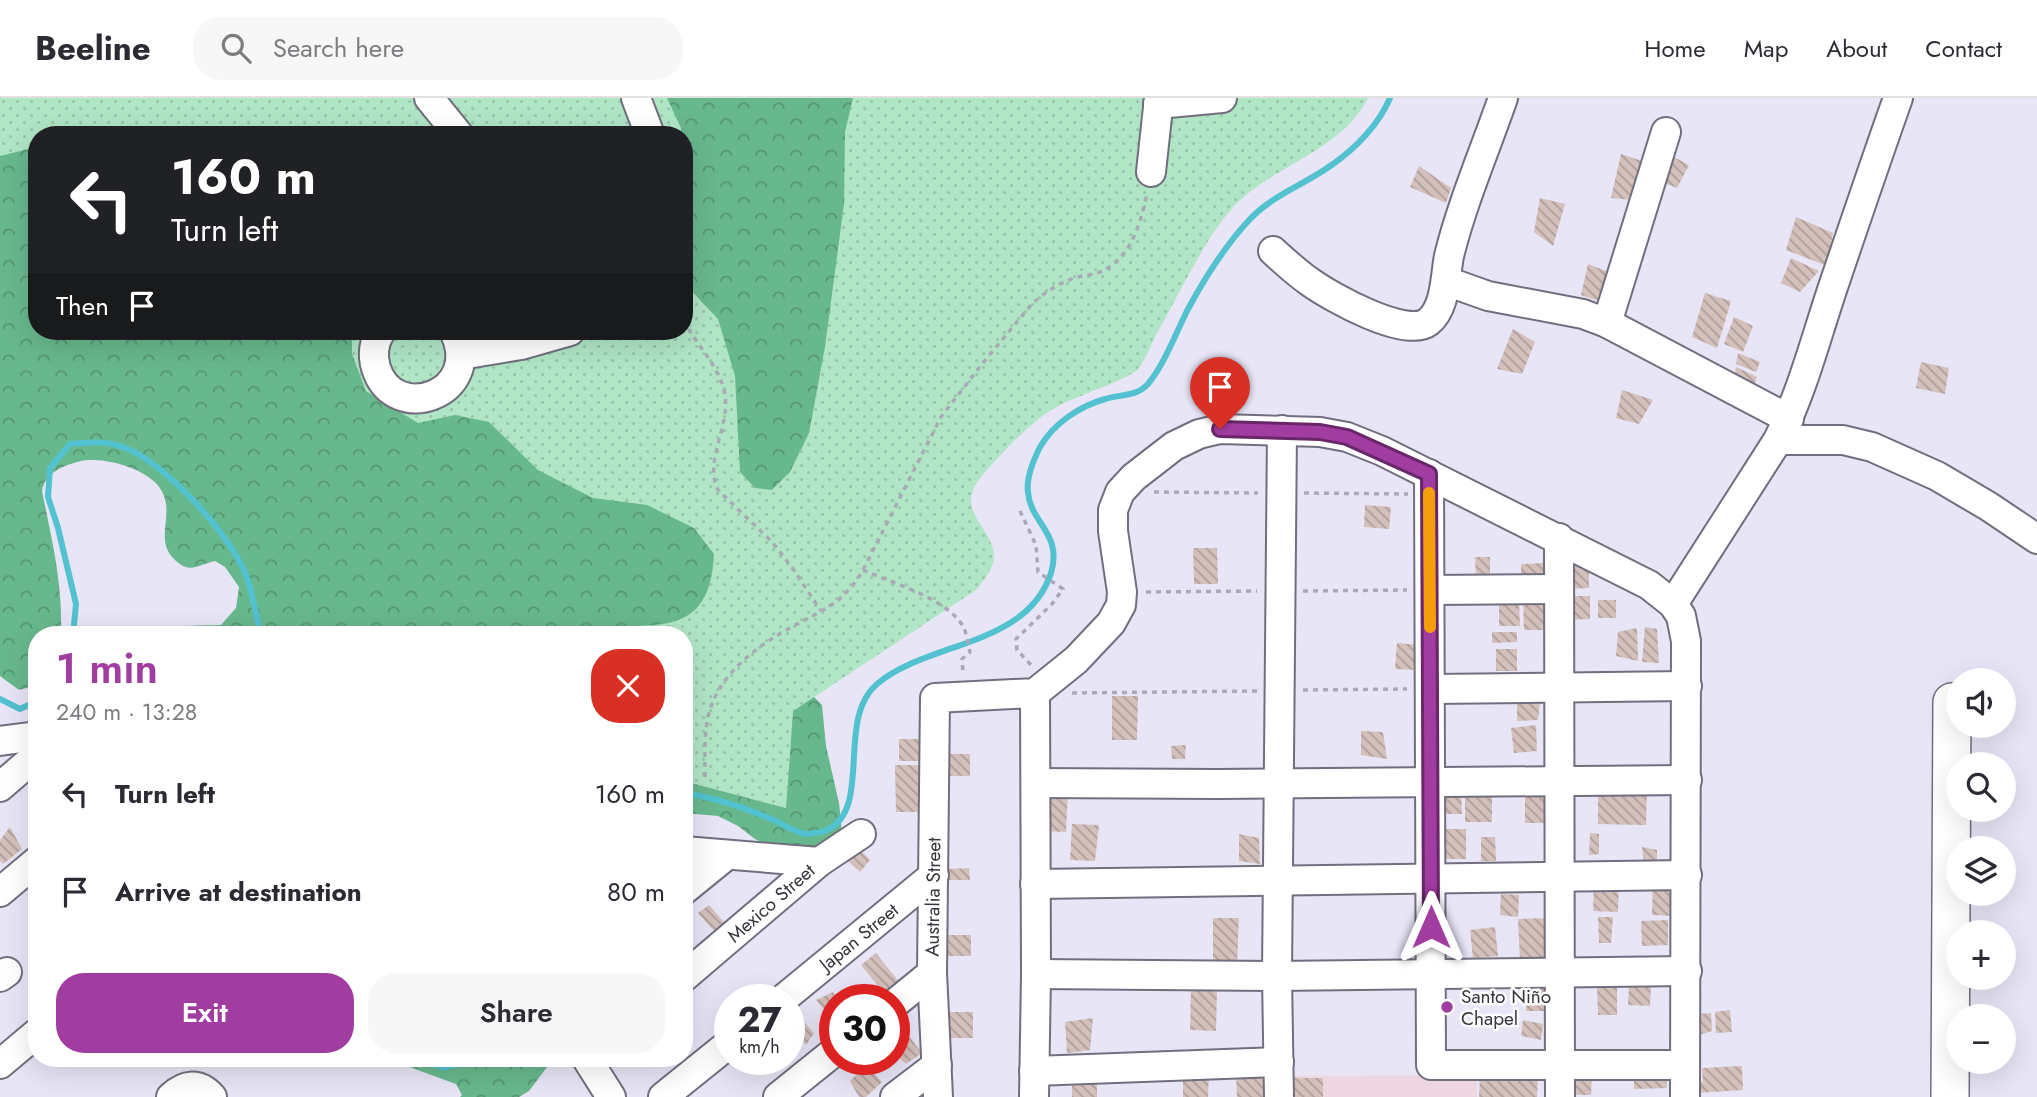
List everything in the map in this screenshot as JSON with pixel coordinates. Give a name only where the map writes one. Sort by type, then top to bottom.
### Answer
[{"type":"main road","points":[[1950,1097],[1952,738]]},
{"type":"street","points":[[429,98],[452,126]]},
{"type":"street","points":[[636,98],[647,126]]},
{"type":"street","points":[[1151,172],[1158,101],[1222,98]]},
{"type":"street","points":[[1273,251],[1305,278],[1336,298],[1376,317],[1418,327],[1428,321],[1438,305],[1460,221],[1503,98]]},
{"type":"street","points":[[1673,604],[1784,429],[1809,366],[1833,287],[1898,98]]},
{"type":"street","points":[[1607,323],[1666,132]]},
{"type":"street","points":[[1446,281],[1488,296],[1583,314],[1607,323],[1784,429],[1872,447],[1937,476],[1988,506],[2037,540]]},
{"type":"street","points":[[377,340],[374,348],[378,374],[386,385],[396,393],[421,398],[433,396],[454,380],[459,368],[457,343],[521,345],[538,340]]},
{"type":"street","points":[[966,696],[1041,689],[1103,633],[1121,605],[1122,592],[1113,531],[1113,510],[1120,492],[1134,477],[1174,446],[1199,434],[1220,429],[1320,432],[1347,437],[1429,474],[1650,585],[1673,604],[1685,629],[1685,1097]]},
{"type":"street","points":[[1279,1097],[1277,976],[1282,430]]},
{"type":"street","points":[[1429,474],[1431,1065],[1685,1065]]},
{"type":"street","points":[[1559,538],[1560,1097]]},
{"type":"street","points":[[1430,590],[1559,589]]},
{"type":"street","points":[[1431,689],[1687,686]]},
{"type":"street","points":[[1041,689],[1035,783],[1034,1084],[1279,1062]]},
{"type":"street","name":"Australia Street","points":[[938,1097],[932,973],[934,698],[966,696]]},
{"type":"street","points":[[0,741],[28,737]]},
{"type":"street","points":[[0,787],[28,763]]},
{"type":"street","points":[[1035,783],[1687,780]]},
{"type":"street","name":"Mexico Street","points":[[693,969],[819,862],[861,834]]},
{"type":"street","points":[[693,852],[819,862]]},
{"type":"street","points":[[693,883],[727,855]]},
{"type":"street","points":[[0,892],[28,869]]},
{"type":"street","name":"Japan Street","points":[[801,984],[934,874]]},
{"type":"street","points":[[1035,884],[1687,875]]},
{"type":"street","points":[[1036,974],[1277,976],[1687,971]]},
{"type":"street","points":[[910,991],[932,973]]},
{"type":"street","points":[[0,1064],[28,1041]]},
{"type":"street","points":[[663,1097],[714,1056]]},
{"type":"street","points":[[778,1097],[819,1064]]},
{"type":"street","points":[[895,1097],[937,1065]]},
{"type":"street","points":[[593,1067],[611,1097]]},
{"type":"street","points":[[171,1097],[180,1089],[190,1086],[199,1087],[212,1097]]},
{"type":"path","points":[[705,776],[708,717],[724,681],[738,665],[755,652],[789,628],[839,601],[855,584],[955,397],[1043,294],[1058,285],[1100,272],[1126,251],[1141,215],[1151,172]]},
{"type":"path","points":[[693,334],[724,390],[726,416],[714,473],[718,490],[772,542],[821,611]]},
{"type":"path","points":[[1020,511],[1036,545],[1038,572],[1063,589],[1052,604],[1016,639],[1017,650],[1041,689],[1398,689]]},
{"type":"path","points":[[863,570],[935,602],[955,617],[965,631],[971,652],[964,655],[961,662],[966,696]]},
{"type":"shaded area","points":[[1477,1075],[1477,1097],[1285,1097],[1284,1076]]},
{"type":"green space","points":[[0,98],[1368,98],[1357,116],[1326,144],[1271,177],[1237,203],[1215,231],[1194,265],[1137,370],[1050,410],[1020,435],[985,472],[971,497],[976,518],[992,547],[994,558],[990,571],[976,590],[793,711],[786,808],[693,783],[693,626],[447,626],[255,340],[693,340],[693,126],[28,126],[28,273],[0,275]]},
{"type":"green space","points":[[667,98],[853,98],[845,132],[844,204],[825,347],[809,433],[790,472],[772,490],[755,488],[740,472],[735,376],[718,319],[693,293],[693,126],[680,126]]},
{"type":"green space","points":[[28,149],[28,340],[352,340],[352,354],[366,391],[418,423],[455,415],[489,422],[538,470],[593,498],[647,505],[694,528],[714,554],[710,581],[703,600],[692,612],[678,620],[642,626],[180,626],[221,625],[236,608],[239,587],[225,567],[215,561],[188,568],[172,557],[165,540],[164,496],[151,479],[141,472],[116,463],[81,461],[57,470],[43,486],[59,580],[61,626],[28,626],[28,688],[19,690],[0,676],[0,156]]},
{"type":"green space","points":[[814,697],[822,705],[826,746],[839,803],[842,833],[813,854],[776,849],[718,816],[693,814],[693,783],[786,808],[793,711]]},
{"type":"green space","points":[[409,1067],[547,1067],[529,1091],[519,1097],[460,1097],[462,1095],[456,1084]]},
{"type":"building","points":[[1621,154],[1648,163],[1633,200],[1611,198]]},
{"type":"building","points":[[1668,154],[1689,165],[1677,188],[1657,180]]},
{"type":"building","points":[[1419,166],[1451,188],[1446,203],[1410,187]]},
{"type":"building","points":[[1540,198],[1565,204],[1553,246],[1534,232]]},
{"type":"building","points":[[1796,217],[1833,233],[1827,266],[1786,250]]},
{"type":"building","points":[[1791,258],[1819,271],[1800,292],[1781,283]]},
{"type":"building","points":[[1588,264],[1611,273],[1599,301],[1581,295]]},
{"type":"building","points":[[1705,293],[1731,301],[1717,348],[1692,337]]},
{"type":"building","points":[[1734,317],[1753,326],[1743,352],[1724,344]]},
{"type":"building","points":[[1513,329],[1535,342],[1522,374],[1497,369]]},
{"type":"building","points":[[1738,353],[1760,362],[1756,372],[1736,364]]},
{"type":"building","points":[[1921,362],[1949,368],[1945,394],[1916,388]]},
{"type":"building","points":[[1736,367],[1757,377],[1754,385],[1734,380]]},
{"type":"building","points":[[1622,390],[1653,400],[1639,424],[1616,418]]},
{"type":"building","points":[[1365,505],[1391,507],[1389,529],[1364,527]]},
{"type":"building","points":[[1193,548],[1217,548],[1218,584],[1194,584]]},
{"type":"building","points":[[1475,557],[1490,557],[1490,579],[1476,579]]},
{"type":"building","points":[[1546,563],[1546,580],[1521,580],[1521,564]]},
{"type":"building","points":[[1589,565],[1589,588],[1570,589],[1569,566]]},
{"type":"building","points":[[1566,596],[1590,596],[1590,619],[1567,620]]},
{"type":"building","points":[[1598,600],[1616,600],[1616,618],[1598,618]]},
{"type":"building","points":[[1499,601],[1519,601],[1520,626],[1499,626]]},
{"type":"building","points":[[1523,601],[1546,601],[1546,630],[1524,630]]},
{"type":"building","points":[[1645,627],[1657,629],[1659,663],[1642,662]]},
{"type":"building","points":[[1637,628],[1638,661],[1616,656],[1618,632]]},
{"type":"building","points":[[1492,632],[1517,632],[1517,642],[1492,643]]},
{"type":"building","points":[[1397,643],[1419,645],[1418,670],[1395,669]]},
{"type":"building","points":[[1496,649],[1517,649],[1517,671],[1496,671]]},
{"type":"building","points":[[1112,696],[1138,696],[1137,740],[1112,740]]},
{"type":"building","points":[[1540,702],[1538,720],[1517,721],[1517,704]]},
{"type":"building","points":[[1536,725],[1537,751],[1514,753],[1511,728]]},
{"type":"building","points":[[1361,731],[1383,732],[1387,759],[1361,755]]},
{"type":"building","points":[[899,739],[923,739],[923,761],[899,761]]},
{"type":"building","points":[[1186,745],[1185,759],[1172,759],[1171,746]]},
{"type":"building","points":[[948,754],[970,754],[970,776],[948,776]]},
{"type":"building","points":[[895,765],[928,765],[928,812],[896,812]]},
{"type":"building","points":[[1041,787],[1068,787],[1066,832],[1041,831]]},
{"type":"building","points":[[1438,788],[1461,789],[1462,814],[1437,814]]},
{"type":"building","points":[[1598,788],[1647,789],[1646,825],[1598,824]]},
{"type":"building","points":[[1465,789],[1492,789],[1492,822],[1465,822]]},
{"type":"building","points":[[1525,790],[1549,790],[1549,823],[1525,823]]},
{"type":"building","points":[[1072,824],[1099,825],[1095,861],[1070,860]]},
{"type":"building","points":[[10,827],[22,849],[3,864],[0,861],[0,840]]},
{"type":"building","points":[[1445,829],[1466,829],[1466,859],[1445,859]]},
{"type":"building","points":[[1590,833],[1599,834],[1599,854],[1589,855]]},
{"type":"building","points":[[1239,834],[1259,838],[1260,864],[1239,861]]},
{"type":"building","points":[[1481,837],[1495,837],[1496,861],[1481,861]]},
{"type":"building","points":[[856,845],[870,860],[860,872],[845,858]]},
{"type":"building","points":[[1642,847],[1657,850],[1657,860],[1644,864]]},
{"type":"building","points":[[969,868],[970,880],[948,880],[948,869]]},
{"type":"building","points":[[1594,881],[1619,882],[1618,912],[1593,911]]},
{"type":"building","points":[[1653,881],[1677,882],[1676,916],[1652,915]]},
{"type":"building","points":[[1501,894],[1519,895],[1518,917],[1500,915]]},
{"type":"building","points":[[709,905],[725,923],[714,931],[698,913]]},
{"type":"building","points":[[1598,917],[1613,917],[1611,943],[1599,943]]},
{"type":"building","points":[[1213,918],[1239,918],[1237,963],[1213,962]]},
{"type":"building","points":[[1548,918],[1550,960],[1520,961],[1518,919]]},
{"type":"building","points":[[1668,920],[1668,945],[1642,946],[1641,921]]},
{"type":"building","points":[[1495,927],[1498,956],[1473,958],[1470,930]]},
{"type":"building","points":[[947,935],[971,935],[971,956],[947,956]]},
{"type":"building","points":[[876,953],[899,982],[877,984],[861,965]]},
{"type":"building","points":[[1526,981],[1548,981],[1548,1011],[1526,1011]]},
{"type":"building","points":[[1629,984],[1651,985],[1650,1006],[1628,1005]]},
{"type":"building","points":[[1597,985],[1617,985],[1617,1015],[1598,1015]]},
{"type":"building","points":[[1191,986],[1217,987],[1216,1031],[1190,1030]]},
{"type":"building","points":[[1730,1010],[1732,1032],[1716,1033],[1715,1012]]},
{"type":"building","points":[[949,1012],[973,1012],[973,1038],[949,1038]]},
{"type":"building","points":[[1711,1013],[1712,1031],[1699,1035],[1698,1014]]},
{"type":"building","points":[[1093,1018],[1090,1050],[1067,1053],[1065,1022]]},
{"type":"building","points":[[1523,1020],[1543,1024],[1541,1040],[1521,1036]]},
{"type":"building","points":[[805,1023],[814,1033],[805,1044]]},
{"type":"building","points":[[910,1038],[922,1053],[910,1061]]},
{"type":"building","points":[[1742,1066],[1743,1090],[1696,1093],[1696,1082],[1703,1082],[1702,1068]]},
{"type":"building","points":[[1209,1070],[1208,1097],[1183,1097],[1183,1071]]},
{"type":"building","points":[[1262,1072],[1264,1097],[1237,1097],[1236,1073]]},
{"type":"building","points":[[1072,1073],[1097,1073],[1097,1097],[1072,1097]]},
{"type":"building","points":[[1574,1074],[1592,1074],[1591,1095],[1573,1095]]},
{"type":"building","points":[[856,1075],[875,1075],[882,1082],[866,1097],[859,1097],[850,1081]]},
{"type":"building","points":[[1480,1075],[1538,1077],[1537,1097],[1479,1097]]},
{"type":"building","points":[[1634,1075],[1666,1075],[1667,1088],[1634,1089]]},
{"type":"building","points":[[1287,1078],[1323,1078],[1323,1097],[1287,1097]]},
{"type":"waterway","points":[[693,795],[738,806],[806,834],[827,830],[842,818],[849,801],[858,718],[865,699],[877,684],[922,659],[999,629],[1021,616],[1039,597],[1051,573],[1053,548],[1030,503],[1028,487],[1033,463],[1046,438],[1060,423],[1086,406],[1133,393],[1148,384],[1165,358],[1201,287],[1241,229],[1259,210],[1350,151],[1373,126],[1390,98]]},
{"type":"waterway","points":[[74,626],[76,604],[48,497],[50,468],[70,444],[90,442],[116,445],[140,455],[195,502],[239,561],[247,578],[259,626]]},
{"type":"waterway","points":[[0,699],[20,709],[28,705]]},
{"type":"waterway","points":[[442,1067],[447,1067]]},
{"type":"slow traffic","points":[[1429,493],[1430,627]]},
{"type":"place","name":"Santo Niño Chapel","points":[[1447,1007]]},
{"type":"route","points":[[1220,429],[1320,432],[1347,437],[1429,474],[1431,927]]}]
